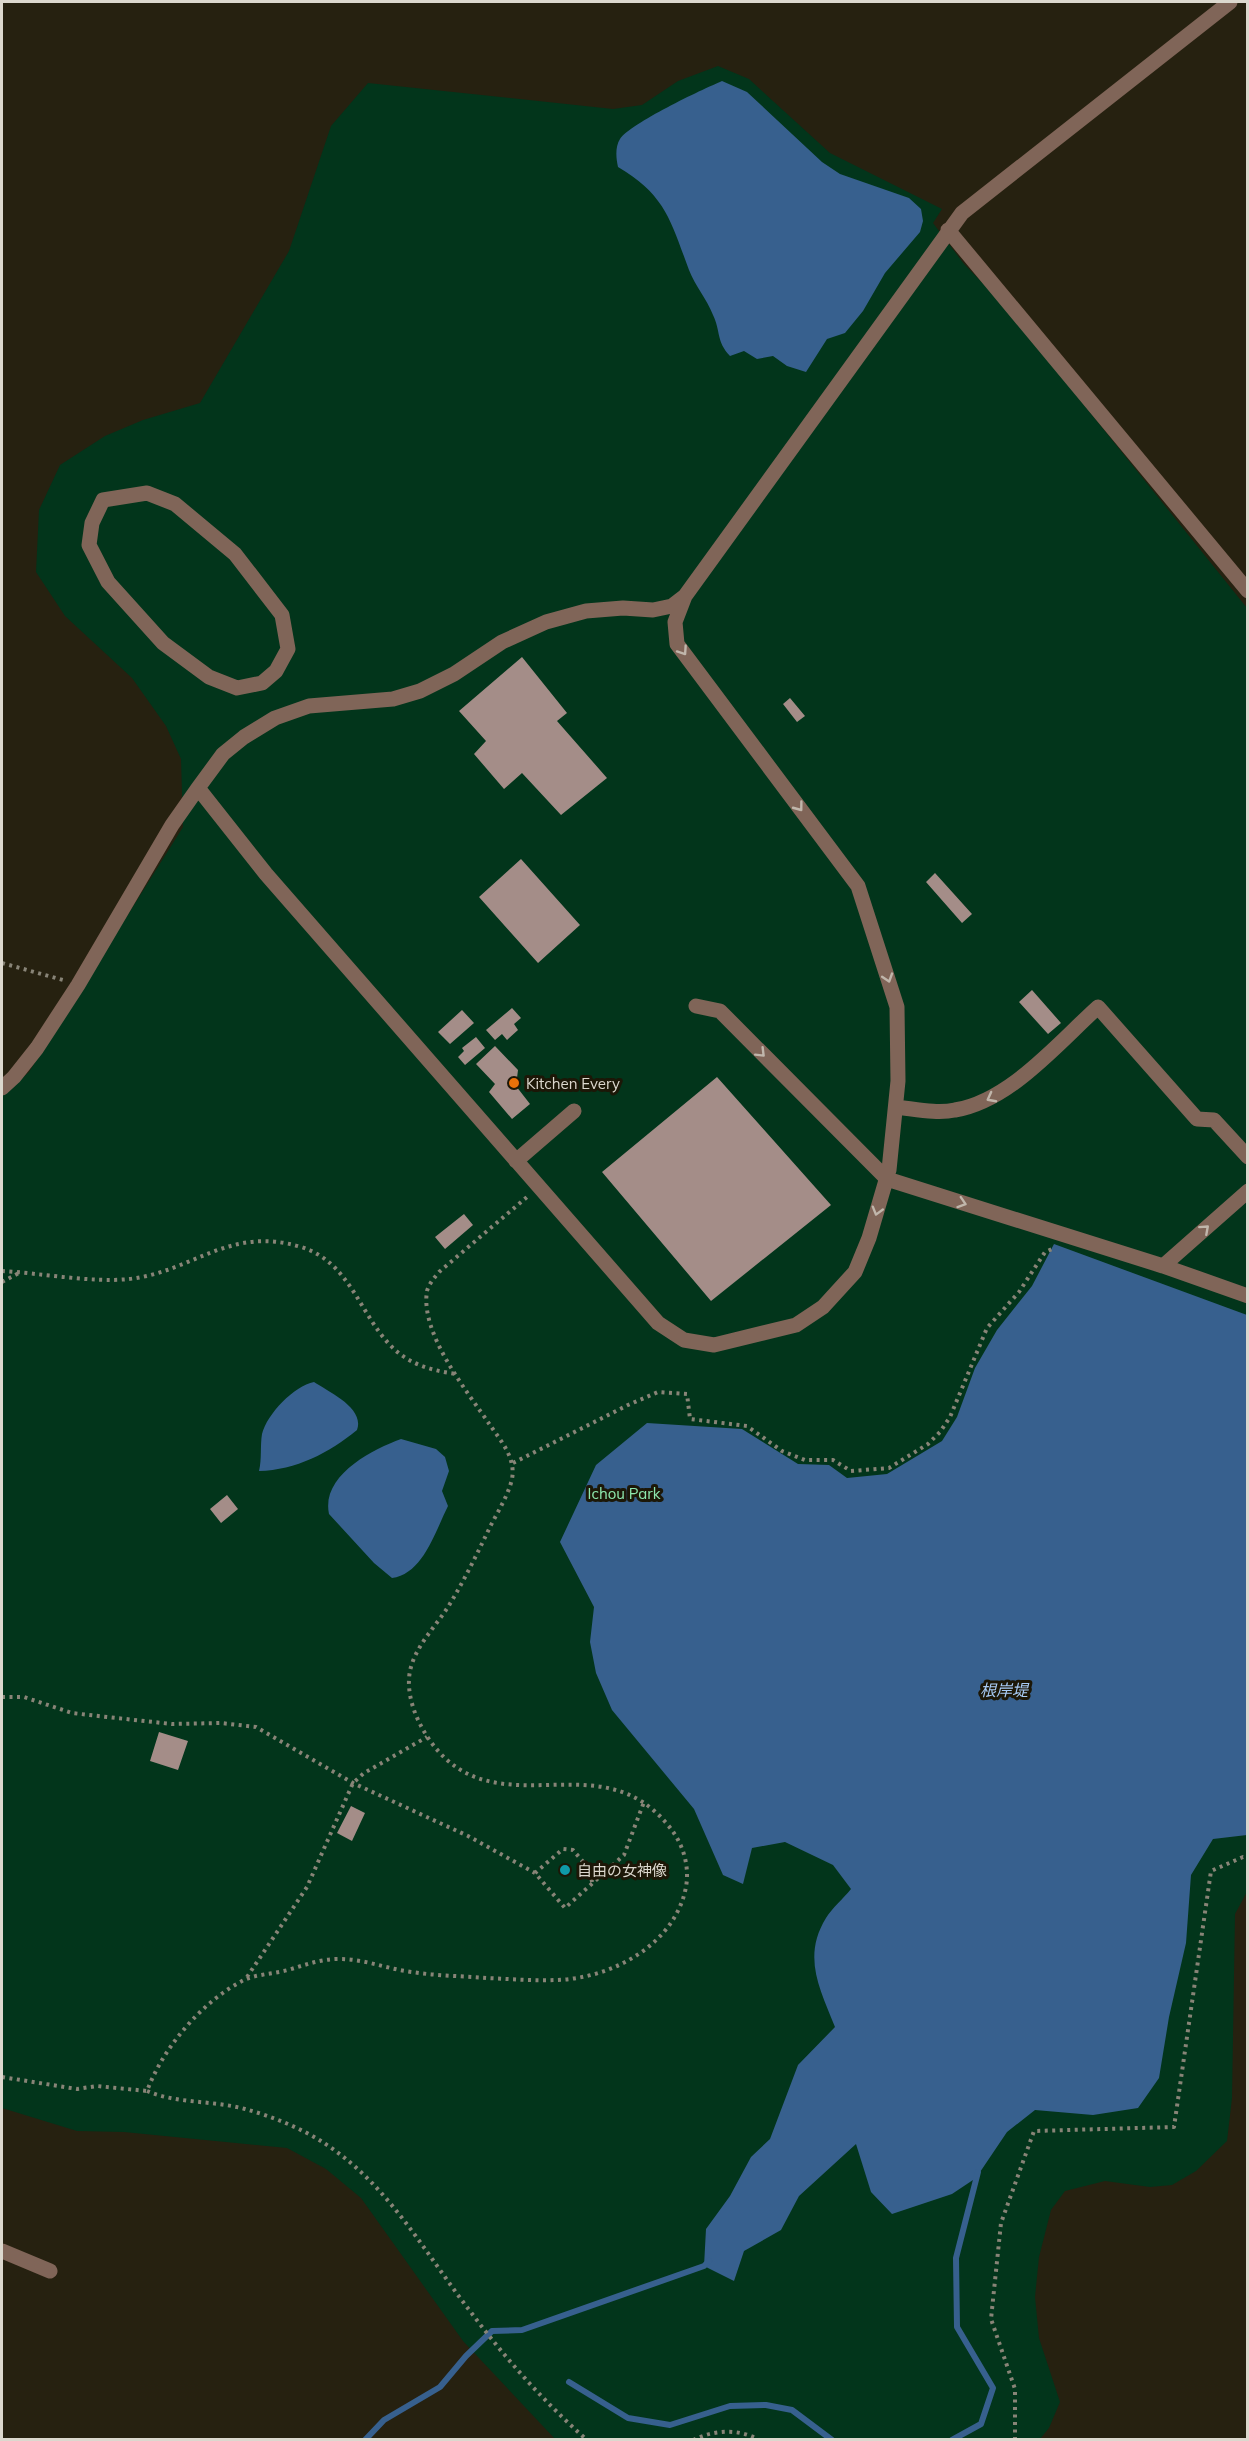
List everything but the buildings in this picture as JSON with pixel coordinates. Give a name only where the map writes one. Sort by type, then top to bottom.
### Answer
[{"type":"street","points":[[198,788],[266,874],[658,1323],[684,1340],[714,1346],[796,1325],[823,1307],[855,1272],[869,1238],[887,1179],[896,1107],[897,1007],[858,886],[677,644],[675,622],[685,596],[962,213],[1230,2]]},
{"type":"street","points":[[948,230],[1248,591]]},
{"type":"street","points":[[147,493],[175,504],[235,554],[282,615],[288,649],[276,671],[262,683],[237,688],[209,677],[163,643],[108,582],[89,545],[92,523],[103,500],[147,493]]},
{"type":"street","points":[[2,1088],[37,1048],[78,985],[172,825],[223,754],[244,737],[275,718],[309,706],[393,699],[420,691],[454,675],[502,642],[546,622],[586,611],[662,608],[672,606],[685,596]]},
{"type":"street","points":[[696,1006],[720,1011],[887,1179],[1163,1266],[1248,1296]]},
{"type":"street","points":[[896,1107],[953,1111],[977,1105],[1000,1093],[1098,1007],[1197,1119],[1214,1120],[1248,1157]]},
{"type":"street","points":[[516,1161],[574,1111]]},
{"type":"street","points":[[1163,1266],[1248,1191]]},
{"type":"street","points":[[2,2251],[50,2271]]},
{"type":"path","points":[[2,963],[78,985]]},
{"type":"path","points":[[247,1978],[285,1971],[313,1961],[339,1959],[371,1961],[409,1972],[559,1981],[596,1973],[626,1961],[651,1946],[671,1924],[686,1886],[688,1868],[677,1836],[661,1816],[644,1802],[615,1788],[591,1784],[543,1785],[485,1781],[465,1774],[447,1760],[427,1737],[415,1710],[410,1674],[417,1652],[449,1605],[471,1567],[508,1491],[513,1475],[513,1463],[456,1374],[433,1330],[427,1306],[427,1287],[439,1272],[539,1186]]},
{"type":"path","points":[[2,1271],[130,1279],[156,1272],[234,1243],[257,1240],[302,1247],[321,1256],[342,1274],[357,1294],[381,1335],[395,1351],[414,1363],[437,1371],[456,1374]]},
{"type":"path","points":[[513,1463],[658,1392],[678,1392],[687,1394],[690,1419],[747,1426],[782,1451],[805,1460],[832,1460],[851,1471],[889,1468],[928,1444],[940,1432],[950,1417],[987,1328],[1019,1292],[1046,1252],[1058,1247]]},
{"type":"path","points":[[2,1282],[20,1272]]},
{"type":"path","points":[[2,1697],[24,1697],[72,1713],[172,1724],[221,1723],[256,1727],[353,1783],[468,1836],[535,1873],[565,1908],[624,1855],[644,1802]]},
{"type":"path","points":[[147,2091],[166,2050],[212,2003],[247,1978],[307,1887],[353,1783],[364,1773],[427,1737]]},
{"type":"path","points":[[535,1873],[563,1849],[573,1850],[590,1870],[592,1882]]},
{"type":"path","points":[[1015,2439],[1015,2389],[991,2319],[1001,2223],[1034,2131],[1174,2127],[1211,1871],[1243,1857],[1248,1858]]},
{"type":"path","points":[[2,2077],[77,2089],[97,2086],[147,2091],[164,2098],[245,2109],[286,2124],[325,2143],[371,2182],[393,2206],[511,2363],[561,2416],[587,2439]]},
{"type":"path","points":[[693,2439],[714,2430],[759,2439]]},
{"type":"green space","name":"Ichou Park","points":[[718,66],[749,79],[830,153],[942,209],[933,223],[964,264],[1003,304],[1247,608],[1248,1890],[1235,1914],[1232,2098],[1227,2141],[1196,2171],[1172,2185],[1150,2187],[1105,2181],[1065,2191],[1051,2210],[1039,2257],[1035,2297],[1039,2338],[1060,2402],[1049,2428],[1040,2439],[556,2440],[463,2341],[361,2198],[326,2169],[287,2148],[124,2132],[77,2131],[2,2108],[2,1096],[29,1072],[183,827],[181,759],[166,726],[132,678],[65,616],[36,572],[39,510],[60,465],[105,436],[143,420],[200,403],[289,251],[331,126],[368,83],[613,109],[642,105],[678,81]]},
{"type":"water","points":[[722,81],[747,92],[822,162],[840,174],[909,198],[921,209],[923,221],[920,232],[885,273],[863,311],[845,333],[827,339],[806,372],[787,366],[773,356],[757,359],[744,351],[730,356],[723,346],[710,309],[692,276],[665,211],[647,188],[618,167],[617,145],[627,132],[667,107]]},
{"type":"water","name":"根岸堤","points":[[1054,1244],[1247,1315],[1247,1835],[1213,1839],[1191,1875],[1186,1943],[1169,2017],[1159,2078],[1138,2108],[1093,2115],[1035,2110],[1007,2132],[976,2178],[952,2194],[892,2214],[871,2192],[856,2144],[799,2196],[781,2230],[744,2251],[734,2281],[704,2266],[706,2229],[730,2196],[751,2157],[770,2139],[798,2065],[835,2027],[819,1986],[814,1960],[815,1946],[826,1918],[851,1889],[833,1865],[785,1842],[752,1848],[743,1884],[723,1875],[694,1809],[612,1710],[596,1673],[590,1642],[594,1607],[560,1542],[596,1465],[647,1423],[742,1429],[798,1464],[829,1465],[847,1478],[887,1474],[942,1441],[957,1417],[975,1368],[997,1330],[1032,1286]]},
{"type":"water","points":[[314,1382],[351,1408],[358,1422],[357,1430],[335,1446],[311,1459],[273,1470],[259,1471],[262,1434],[269,1418],[290,1395]]},
{"type":"water","points":[[401,1439],[436,1449],[445,1457],[449,1471],[442,1491],[448,1506],[433,1539],[420,1560],[403,1575],[392,1578],[374,1563],[329,1514],[329,1500],[340,1476],[351,1466],[376,1450]]},
{"type":"waterway","points":[[952,2440],[981,2424],[993,2388],[957,2327],[956,2258],[978,2172]]},
{"type":"waterway","points":[[365,2440],[384,2420],[440,2387],[466,2356],[492,2331],[522,2330],[704,2266],[709,2261]]},
{"type":"waterway","points":[[569,2382],[628,2418],[670,2425],[730,2406],[766,2405],[792,2410],[832,2440]]},
{"type":"place","name":"Kitchen Every","points":[[514,1083]]},
{"type":"place","name":"自由の女神像","points":[[565,1870]]}]
